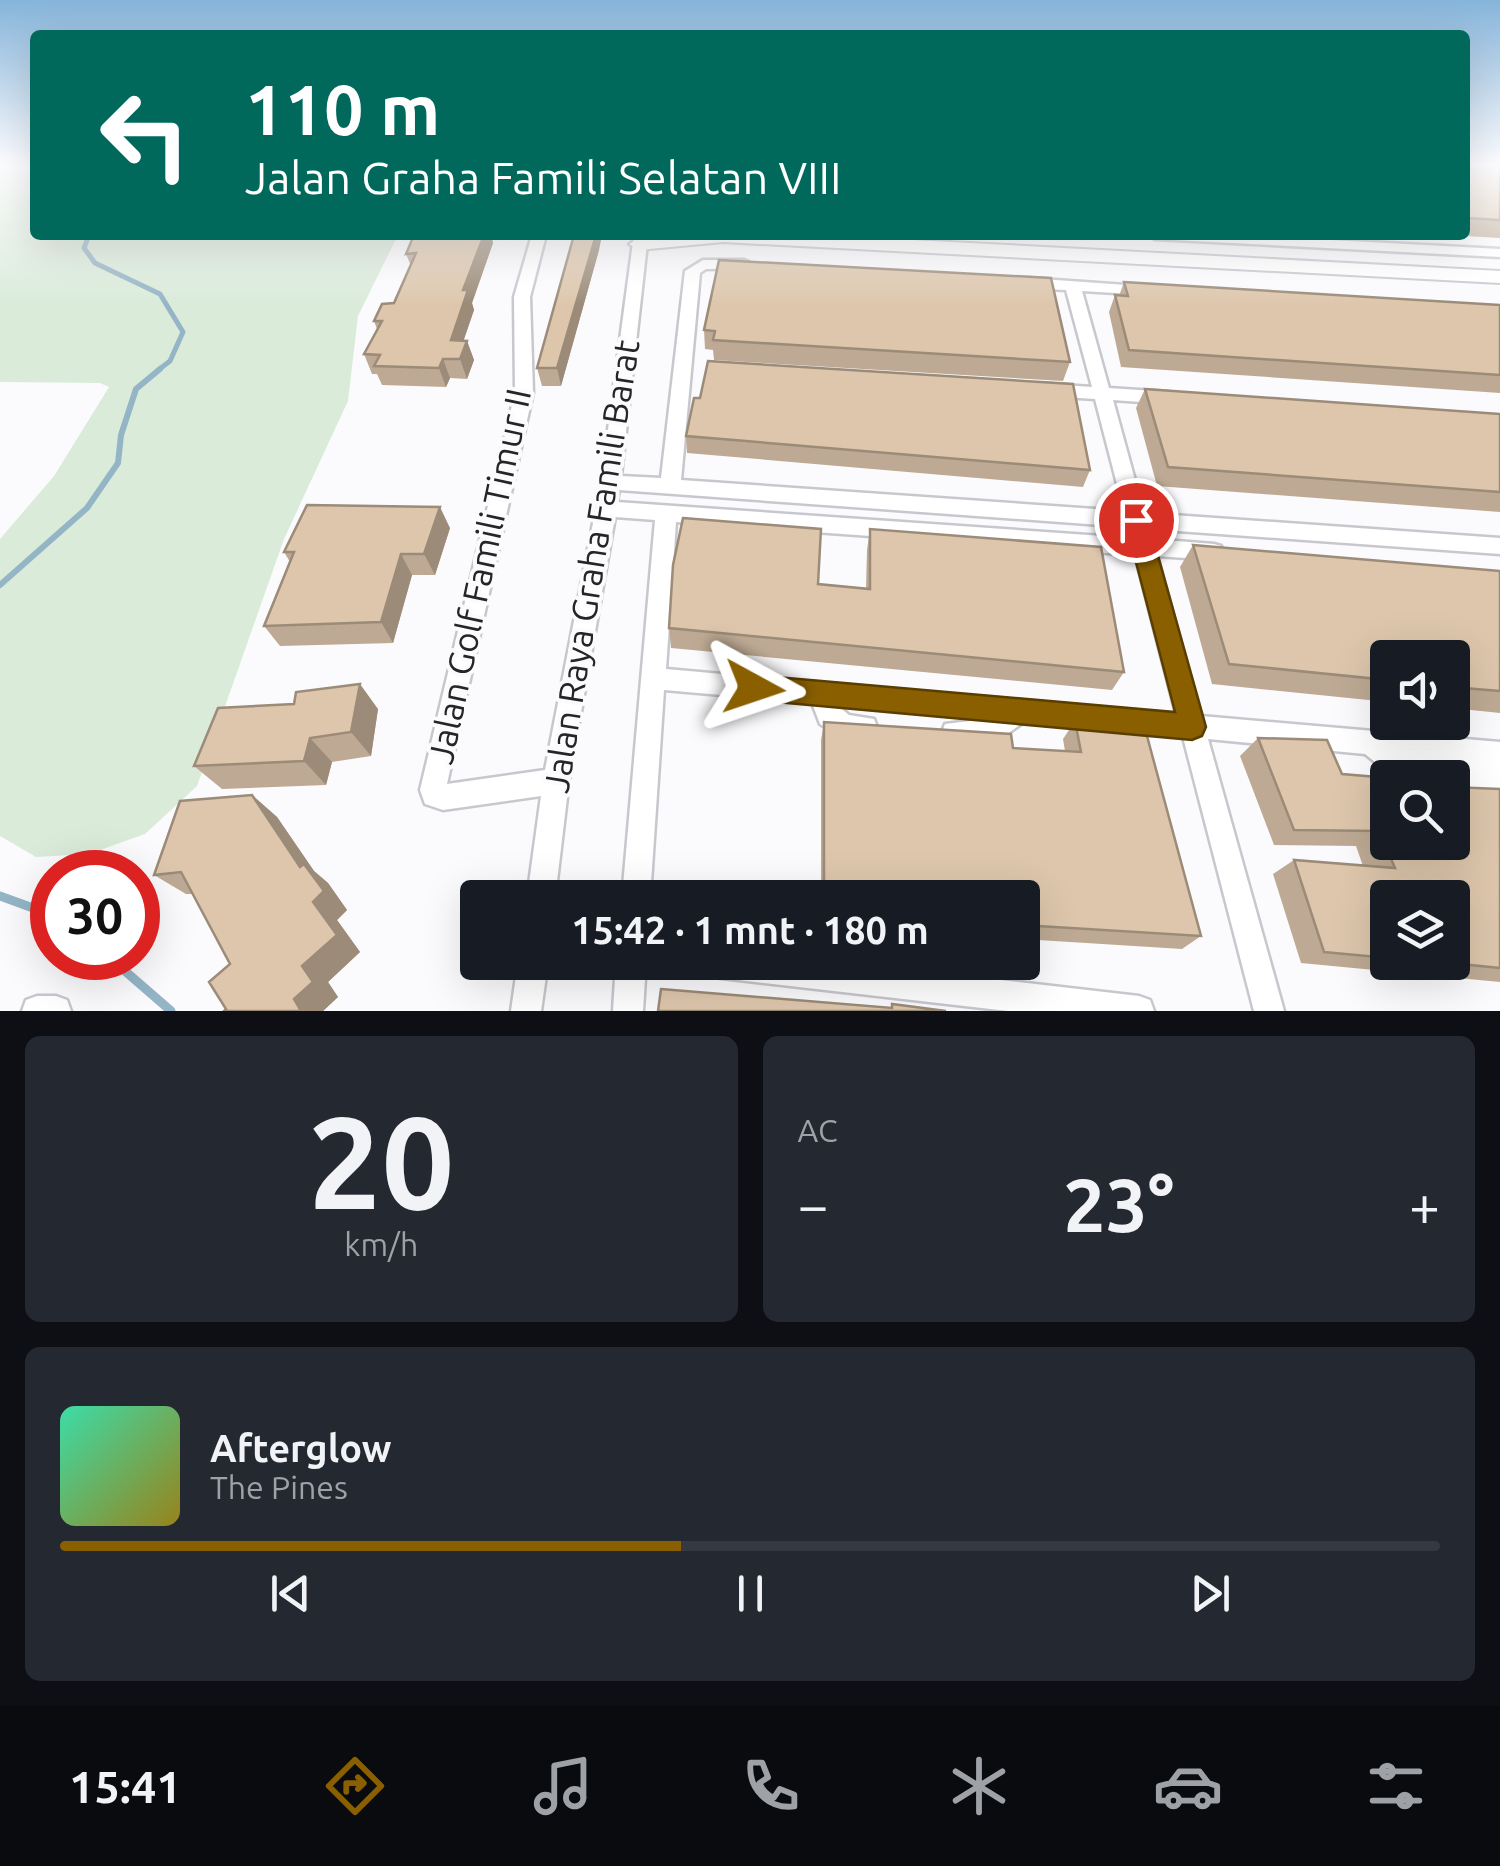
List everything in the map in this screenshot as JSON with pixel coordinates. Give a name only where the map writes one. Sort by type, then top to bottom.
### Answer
[{"type":"street","name":"Jalan Golf Famili Timur II","points":[[537,240],[522,297],[524,394],[433,790],[434,795],[443,797],[556,781]]},
{"type":"street","name":"Jalan Raya Graha Famili Barat","points":[[543,880],[556,781],[606,510],[640,240]]},
{"type":"street","points":[[815,240],[1500,277]]},
{"type":"street","points":[[1246,240],[1500,254]]},
{"type":"street","points":[[670,486],[693,367],[695,268],[714,263],[754,266]]},
{"type":"street","points":[[1013,282],[1170,291]]},
{"type":"street","points":[[1073,286],[1270,1011]]},
{"type":"street","points":[[1026,389],[1182,399]]},
{"type":"street","points":[[610,482],[1500,546]]},
{"type":"street","points":[[606,510],[1243,554]]},
{"type":"street","points":[[637,880],[666,514]]},
{"type":"street","points":[[652,678],[1500,754]]},
{"type":"street","points":[[821,694],[829,716],[845,726],[899,729]]},
{"type":"street","points":[[935,731],[998,730],[1019,711]]},
{"type":"street","points":[[1370,743],[1406,770],[1500,777]]},
{"type":"street","points":[[526,1011],[530,980]]},
{"type":"street","points":[[628,1011],[631,980]]},
{"type":"street","points":[[869,980],[1139,1011]]},
{"type":"street","points":[[37,1011],[56,1011]]},
{"type":"green space","points":[[0,211],[30,211],[30,240],[396,240],[358,316],[348,401],[284,539],[197,786],[145,834],[100,850],[30,850],[30,854],[0,836],[0,539],[54,476],[109,387],[100,383],[0,382]]},
{"type":"building","points":[[1470,211],[1500,211],[1500,220],[1470,218]]},
{"type":"building","points":[[412,240],[482,240],[463,290],[468,290],[451,340],[467,341],[460,359],[443,359],[439,368],[374,366],[380,355],[364,354],[382,321],[374,321],[382,304],[394,303],[416,253],[406,254]]},
{"type":"building","points":[[573,240],[595,240],[557,368],[537,368]]},
{"type":"building","points":[[719,260],[1051,278],[1070,362],[713,340],[715,331],[704,330]]},
{"type":"building","points":[[1124,282],[1500,305],[1500,375],[1129,350],[1115,295],[1128,296]]},
{"type":"building","points":[[708,361],[1073,384],[1090,470],[686,436],[694,398],[700,398]]},
{"type":"building","points":[[1145,389],[1500,414],[1500,492],[1168,467]]},
{"type":"building","points":[[307,505],[440,507],[424,554],[401,554],[381,622],[264,626],[294,552],[284,552]]},
{"type":"building","points":[[683,518],[821,529],[818,584],[870,589],[870,529],[1101,547],[1124,672],[669,628],[673,565]]},
{"type":"building","points":[[1193,545],[1500,571],[1500,691],[1470,688],[1470,640],[1370,640],[1370,678],[1229,664]]},
{"type":"building","points":[[360,684],[351,732],[310,738],[304,761],[194,766],[218,708],[294,704],[296,692]]},
{"type":"building","points":[[1075,721],[1144,725],[1201,936],[1040,926],[1040,880],[824,880],[824,722],[1011,734],[1013,748],[1081,752]]},
{"type":"building","points":[[1258,738],[1327,740],[1342,774],[1370,776],[1370,831],[1294,830]]},
{"type":"building","points":[[1470,788],[1500,789],[1500,968],[1470,965],[1470,880],[1370,880],[1370,956],[1324,952],[1294,860],[1395,868],[1392,860],[1470,860]]},
{"type":"building","points":[[252,795],[300,867],[304,864],[324,891],[313,902],[337,935],[302,966],[313,982],[294,999],[301,1011],[224,1011],[209,982],[230,964],[181,872],[160,874],[160,858],[180,801]]},
{"type":"building","points":[[661,989],[892,1008],[892,1004],[946,1011],[658,1011]]},
{"type":"waterway","points":[[87,240],[84,248],[95,263],[160,294],[183,332],[170,361],[157,371]]},
{"type":"waterway","points":[[0,585],[87,508],[118,463],[121,435],[136,389],[160,369]]},
{"type":"waterway","points":[[0,896],[30,907]]},
{"type":"waterway","points":[[135,980],[171,1011]]},
{"type":"route","points":[[754,688],[1192,727],[1136,520]]}]
